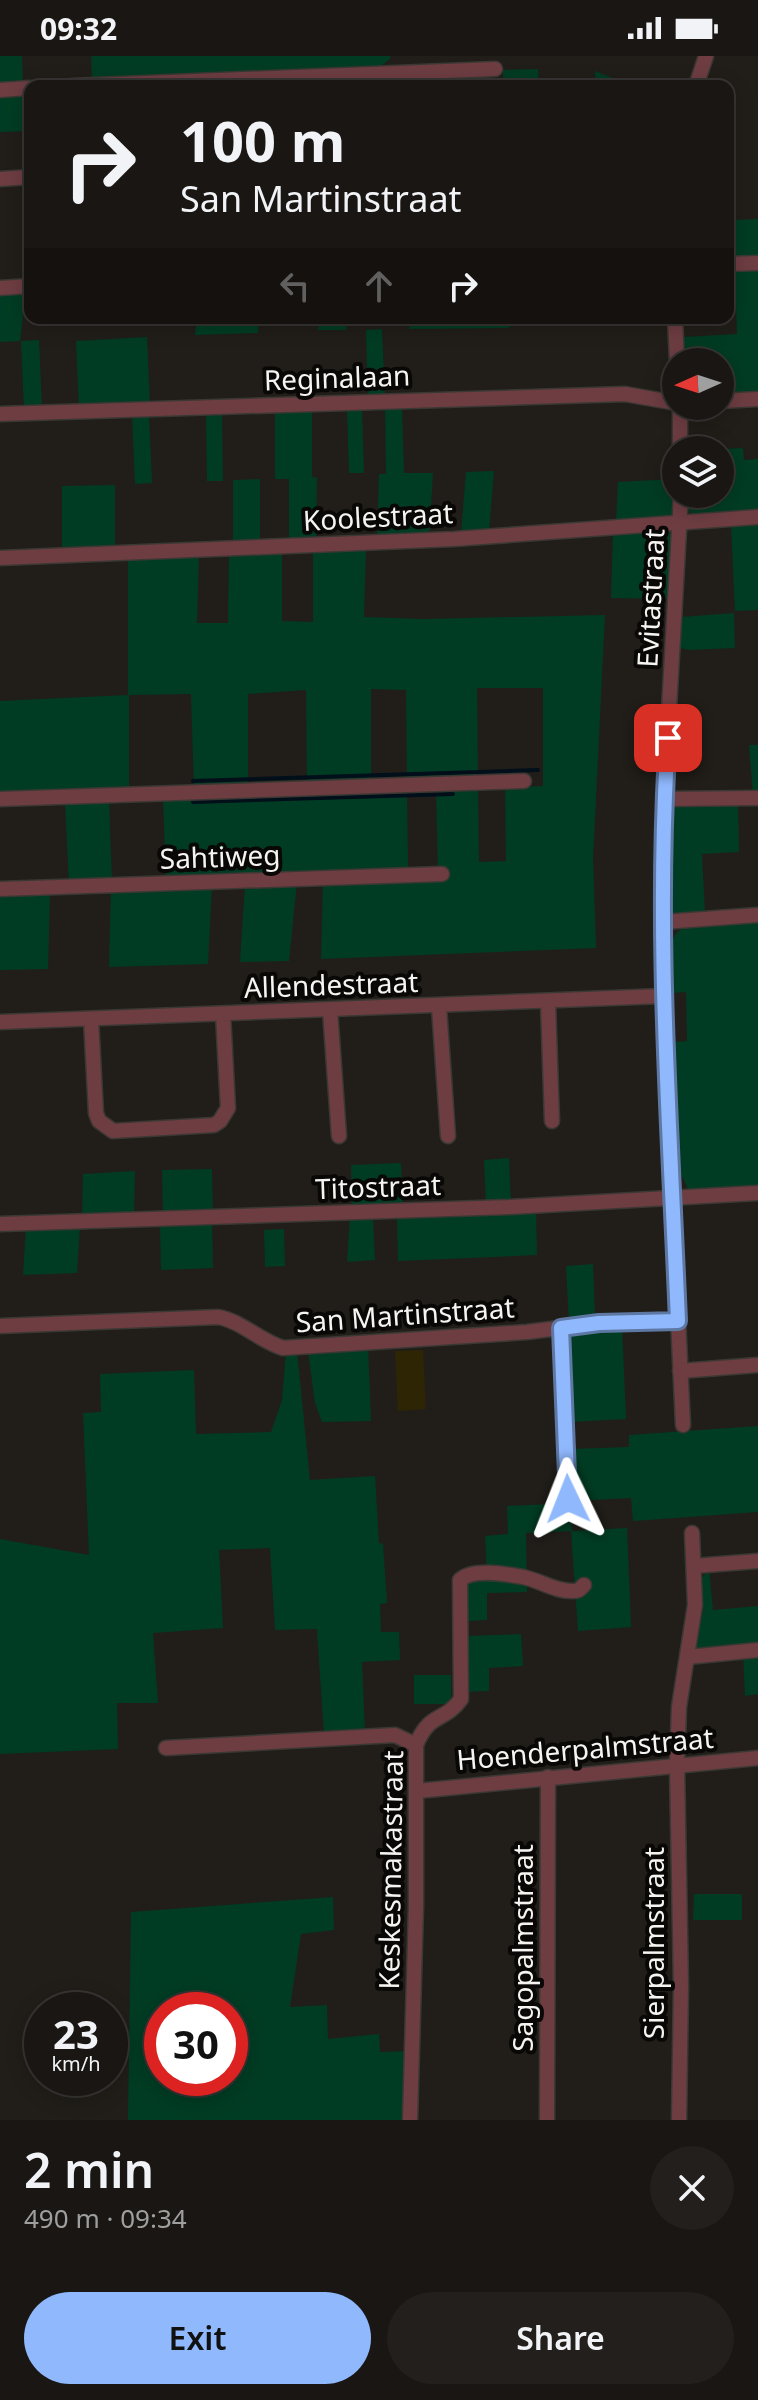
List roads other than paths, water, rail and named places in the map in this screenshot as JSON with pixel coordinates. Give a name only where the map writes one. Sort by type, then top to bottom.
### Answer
[{"type":"street","points":[[698,80],[706,56]]},
{"type":"street","points":[[160,80],[394,64],[401,73],[495,69]]},
{"type":"street","points":[[0,90],[24,88]]},
{"type":"street","points":[[0,179],[24,177]]},
{"type":"street","points":[[734,264],[758,263]]},
{"type":"street","points":[[0,288],[24,286]]},
{"type":"street","points":[[675,324],[676,348]]},
{"type":"street","name":"Reginalaan","points":[[0,414],[625,394],[662,402]]},
{"type":"street","points":[[734,400],[758,399]]},
{"type":"street","name":"Evitastraat","points":[[681,508],[664,799],[663,996],[683,1425]]},
{"type":"street","name":"Koolestraat","points":[[0,558],[423,541],[758,517]]},
{"type":"street","points":[[0,799],[524,781]]},
{"type":"street","points":[[664,799],[758,798]]},
{"type":"street","name":"Sahtiweg","points":[[0,889],[442,874]]},
{"type":"street","points":[[663,922],[758,915]]},
{"type":"street","name":"Allendestraat","points":[[0,1022],[663,996]]},
{"type":"street","points":[[548,1002],[552,1121]]},
{"type":"street","points":[[439,1007],[448,1136]]},
{"type":"street","points":[[330,1010],[339,1136]]},
{"type":"street","points":[[91,1019],[96,1113],[99,1121],[113,1131],[214,1125],[220,1121],[228,1108],[223,1014]]},
{"type":"street","name":"Titostraat","points":[[0,1224],[510,1207],[758,1193]]},
{"type":"street","name":"San Martinstraat","points":[[0,1326],[218,1317],[230,1319],[265,1342],[283,1348],[599,1323],[678,1321]]},
{"type":"street","points":[[561,1328],[568,1499]]},
{"type":"street","points":[[680,1371],[758,1365]]},
{"type":"street","name":"Sierpalmstraat","points":[[679,2120],[681,1986],[677,1765],[679,1707],[695,1605],[692,1533]]},
{"type":"street","points":[[694,1566],[758,1561]]},
{"type":"street","name":"Keskesmakastraat","points":[[410,2120],[416,1745],[423,1729],[434,1718],[453,1710],[461,1699],[460,1580],[469,1574],[522,1577],[568,1591],[579,1590],[584,1585]]},
{"type":"street","points":[[688,1657],[758,1650]]},
{"type":"street","points":[[166,1748],[395,1735],[416,1745]]},
{"type":"street","name":"Hoenderpalmstraat","points":[[417,1791],[758,1758]]},
{"type":"street","name":"Sagopalmstraat","points":[[547,2120],[548,1777]]},
{"type":"waterway","points":[[193,781],[538,770]]},
{"type":"waterway","points":[[193,802],[453,794]]}]
